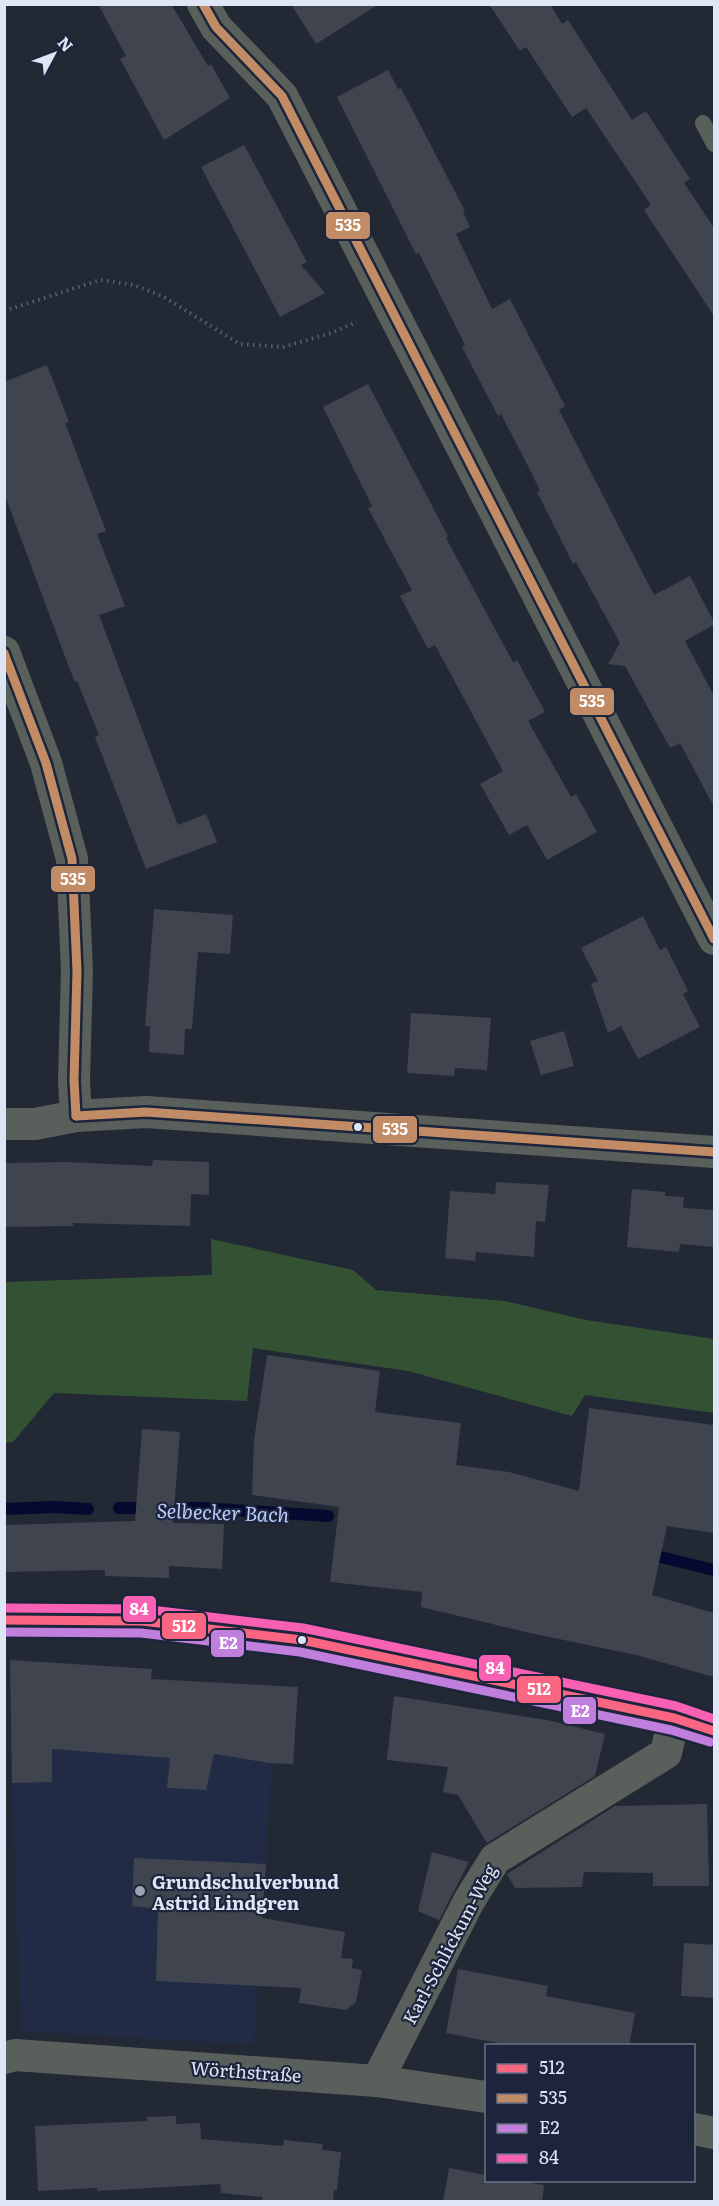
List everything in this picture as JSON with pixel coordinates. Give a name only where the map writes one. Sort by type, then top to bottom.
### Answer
[{"type":"main road","points":[[4,1620],[142,1621],[302,1640],[674,1718],[714,1731]]},
{"type":"street","points":[[203,4],[216,27],[282,96],[714,939]]},
{"type":"street","points":[[4,652],[46,763],[72,860],[76,971],[74,1080],[76,1116]]},
{"type":"street","points":[[4,1124],[35,1124],[76,1116],[146,1112],[714,1152]]},
{"type":"street","name":"Karl-Schlickum-Weg","points":[[377,2081],[469,1901],[495,1859],[666,1753],[674,1718]]},
{"type":"street","name":"Wörthstraße","points":[[4,2058],[15,2055],[377,2081],[485,2097]]},
{"type":"street","points":[[695,2129],[714,2133]]},
{"type":"lane","points":[[703,123],[714,144]]},
{"type":"path","points":[[4,311],[100,280],[134,285],[164,297],[240,344],[283,346],[331,333],[390,308]]},
{"type":"shaded area","name":"Grundschulverbund Astrid Lindgren","points":[[10,1660],[152,1669],[151,1680],[298,1687],[293,1764],[272,1764],[254,2045],[21,2031],[12,1795]]},
{"type":"green space","points":[[211,1239],[353,1270],[376,1290],[505,1301],[586,1320],[714,1339],[714,1413],[585,1395],[572,1416],[408,1371],[253,1348],[247,1401],[54,1393],[13,1442],[5,1443],[5,1282],[212,1275]]},
{"type":"building","points":[[98,4],[171,4],[208,66],[211,64],[230,98],[164,140],[120,59],[126,56]]},
{"type":"building","points":[[291,4],[379,4],[316,44]]},
{"type":"building","points":[[489,4],[550,4],[562,24],[568,20],[632,120],[646,111],[690,179],[684,183],[714,228],[714,316],[644,210],[651,205],[586,108],[572,117],[526,47],[520,51]]},
{"type":"building","points":[[388,70],[398,89],[401,88],[465,211],[463,212],[470,227],[456,234],[492,309],[510,299],[565,406],[559,410],[654,595],[690,576],[714,622],[714,625],[685,641],[714,696],[714,807],[680,743],[670,748],[625,666],[608,664],[620,643],[576,562],[573,564],[537,492],[540,491],[531,472],[501,414],[498,416],[462,347],[465,345],[419,253],[416,254],[337,97]]},
{"type":"building","points":[[244,145],[307,262],[301,265],[325,293],[280,317],[201,167]]},
{"type":"building","points":[[47,365],[69,422],[65,423],[106,531],[97,534],[125,606],[99,615],[178,825],[206,814],[217,842],[146,869],[95,737],[99,735],[67,662],[4,493],[4,382]]},
{"type":"building","points":[[368,384],[448,536],[446,538],[513,662],[517,660],[545,712],[528,721],[571,797],[576,794],[597,832],[547,860],[527,825],[509,835],[480,784],[503,771],[435,645],[428,649],[400,596],[412,590],[368,508],[372,506],[323,407]]},
{"type":"building","points":[[154,909],[233,915],[230,954],[198,952],[192,1029],[185,1029],[184,1055],[149,1052],[150,1026],[145,1026]]},
{"type":"building","points":[[643,916],[660,950],[666,947],[688,991],[683,994],[700,1027],[638,1059],[621,1026],[608,1033],[591,984],[598,981],[581,948]]},
{"type":"building","points":[[411,1013],[491,1018],[487,1070],[455,1068],[454,1076],[407,1073]]},
{"type":"building","points":[[564,1031],[574,1066],[541,1075],[530,1041]]},
{"type":"building","points":[[153,1160],[209,1162],[209,1195],[191,1194],[190,1226],[73,1223],[73,1226],[4,1227],[4,1163],[67,1162],[152,1166]]},
{"type":"building","points":[[496,1182],[549,1185],[545,1222],[536,1221],[534,1257],[476,1252],[475,1261],[445,1258],[450,1191],[495,1194]]},
{"type":"building","points":[[632,1189],[665,1192],[665,1196],[684,1197],[683,1208],[714,1210],[714,1247],[680,1244],[679,1252],[627,1247]]},
{"type":"building","points":[[267,1355],[380,1371],[375,1412],[461,1423],[456,1465],[509,1472],[579,1491],[589,1408],[714,1425],[714,1533],[667,1526],[652,1595],[714,1613],[714,1677],[636,1655],[421,1607],[422,1592],[330,1582],[339,1507],[252,1495],[254,1440]]},
{"type":"building","points":[[142,1429],[180,1432],[173,1523],[224,1524],[222,1569],[169,1566],[169,1578],[105,1576],[105,1570],[4,1572],[4,1525],[135,1521]]},
{"type":"building","points":[[10,1660],[152,1669],[151,1679],[298,1687],[293,1764],[269,1763],[214,1754],[206,1790],[167,1788],[170,1758],[52,1749],[52,1782],[12,1783]]},
{"type":"building","points":[[394,1696],[547,1720],[605,1734],[595,1776],[487,1843],[458,1795],[443,1792],[448,1767],[387,1760]]},
{"type":"building","points":[[707,1804],[709,1886],[653,1886],[653,1873],[584,1872],[582,1887],[515,1888],[507,1874],[615,1806]]},
{"type":"building","points":[[432,1852],[469,1862],[439,1920],[418,1911]]},
{"type":"building","points":[[134,1858],[266,1864],[262,1918],[345,1932],[341,1958],[353,1959],[352,1968],[362,1970],[356,2002],[346,2010],[299,2003],[301,1988],[156,1981],[158,1909],[132,1906]]},
{"type":"building","points":[[684,1943],[714,1945],[714,1998],[681,1996]]},
{"type":"building","points":[[458,1969],[548,1986],[546,1996],[635,2013],[629,2044],[504,2044],[446,2033]]},
{"type":"building","points":[[176,2116],[176,2124],[200,2123],[201,2139],[283,2146],[284,2140],[323,2144],[322,2150],[341,2152],[337,2190],[334,2190],[333,2202],[262,2202],[262,2197],[221,2193],[220,2184],[97,2191],[97,2188],[38,2191],[35,2126],[147,2121],[147,2117]]},
{"type":"building","points":[[449,2168],[485,2175],[485,2182],[525,2182],[544,2185],[542,2202],[443,2202]]},
{"type":"waterway","name":"Selbecker Bach","points":[[4,1509],[55,1507],[88,1509]]},
{"type":"waterway","name":"Selbecker Bach","points":[[119,1508],[202,1508],[328,1516]]},
{"type":"waterway","name":"Selbecker Bach","points":[[644,1553],[714,1570]]},
{"type":"transit line","name":"535","points":[[203,4],[216,27],[282,96],[714,939]]},
{"type":"transit line","name":"535","points":[[4,653],[46,763],[72,859],[77,971],[74,1080],[76,1116]]},
{"type":"transit line","name":"535","points":[[76,1116],[146,1112],[714,1152]]},
{"type":"transit line","name":"84","points":[[4,1608],[143,1609],[303,1628],[676,1706],[714,1719]]},
{"type":"transit line","name":"512","points":[[4,1620],[142,1621],[302,1640],[674,1718],[714,1731]]},
{"type":"transit line","name":"E2","points":[[4,1632],[141,1633],[300,1652],[671,1730],[710,1742]]},
{"type":"place","name":"Grundschulverbund Astrid Lindgren","points":[[140,1891]]}]
